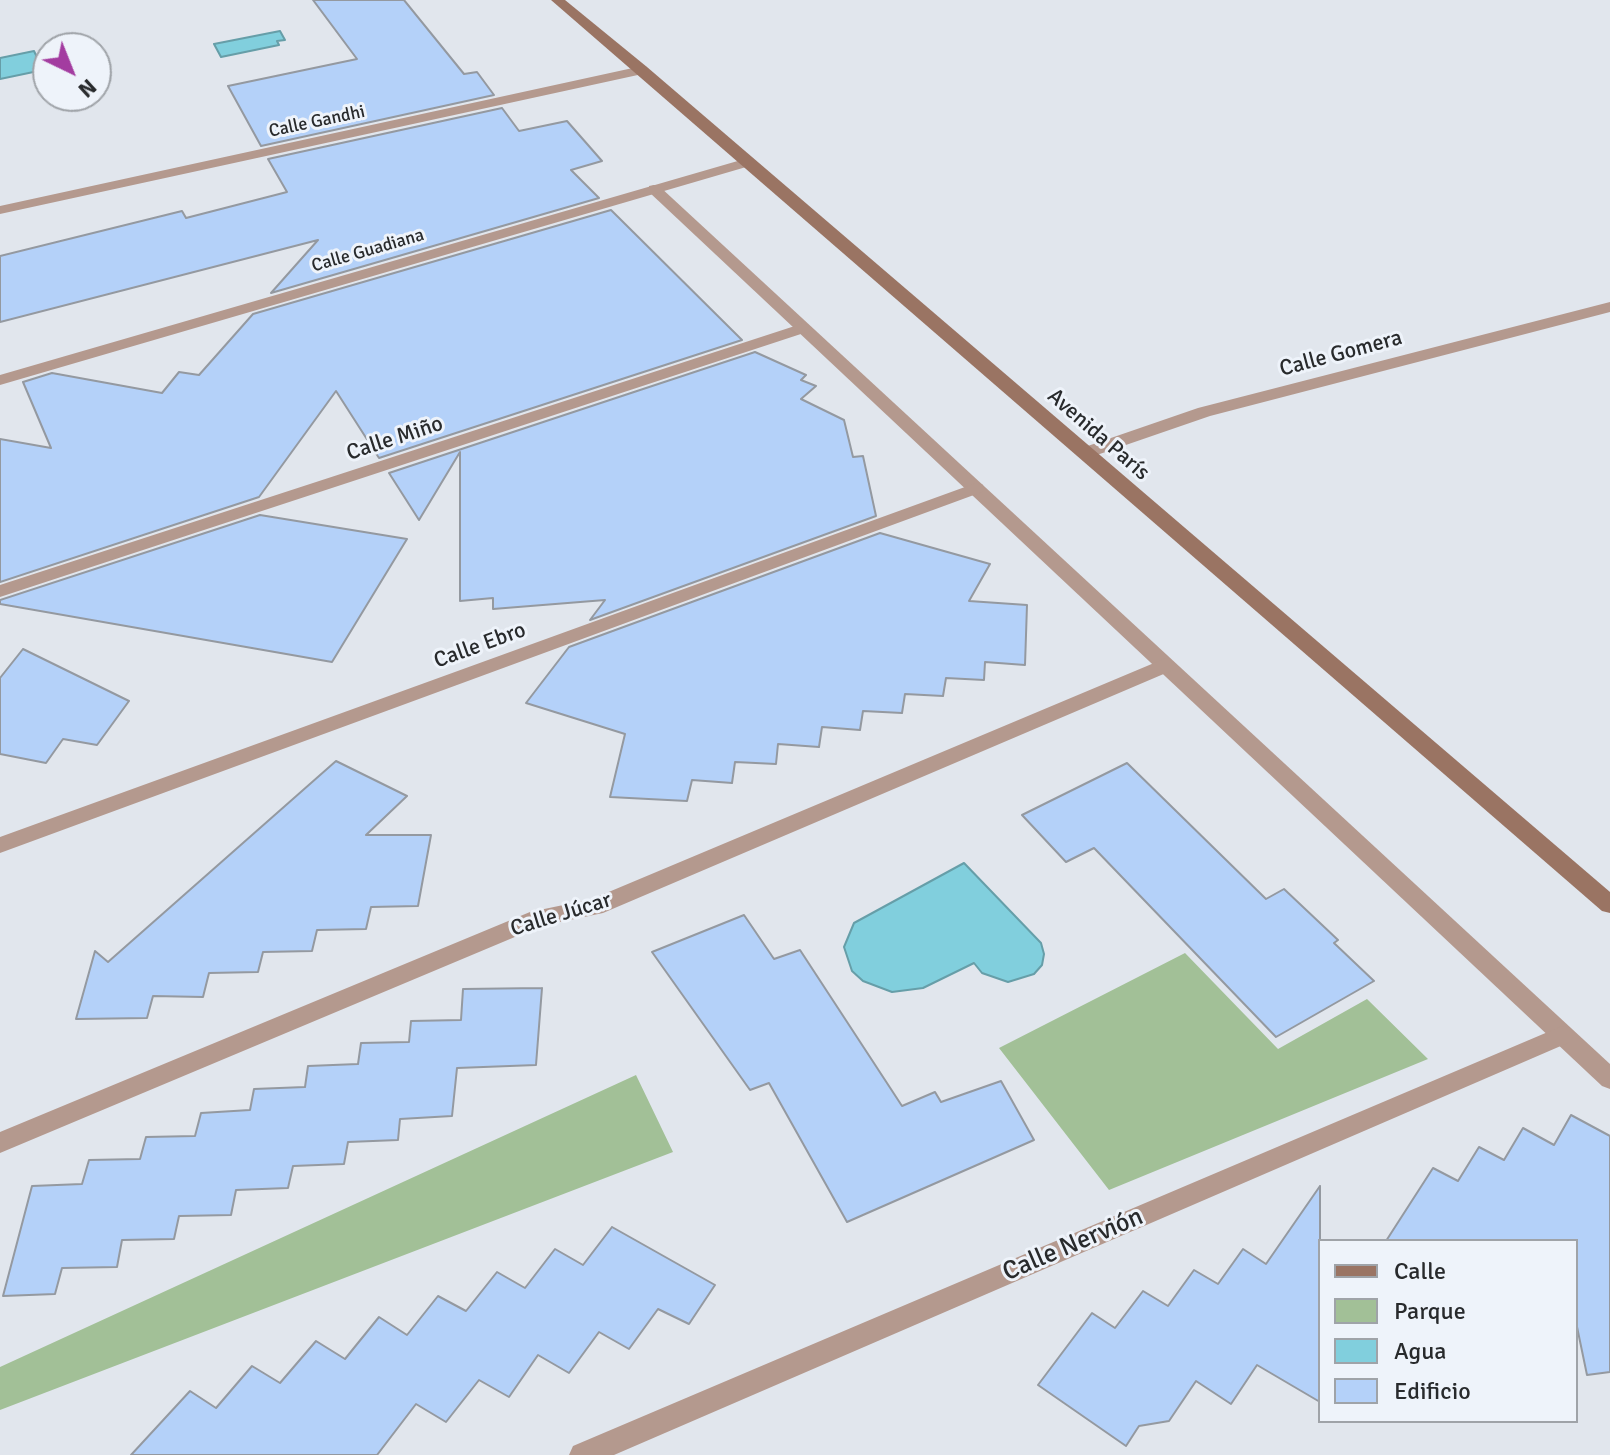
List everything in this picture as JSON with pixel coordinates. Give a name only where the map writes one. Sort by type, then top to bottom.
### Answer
[{"type":"main road","name":"Avenida París","points":[[557,0],[1610,905]]},
{"type":"street","name":"Calle Gandhi","points":[[0,210],[642,70]]},
{"type":"street","name":"Calle Guadiana","points":[[0,380],[748,162]]},
{"type":"street","points":[[654,189],[1610,1079]]},
{"type":"street","name":"Calle Gomera","points":[[1085,453],[1204,412],[1610,307]]},
{"type":"street","name":"Calle Miño","points":[[0,591],[804,328]]},
{"type":"street","name":"Calle Ebro","points":[[0,845],[976,488]]},
{"type":"street","name":"Calle Júcar","points":[[0,1143],[538,918],[595,907],[1166,665]]},
{"type":"street","name":"Calle Nervión","points":[[583,1455],[1562,1035]]},
{"type":"green space","points":[[1185,953],[1278,1049],[1367,999],[1428,1059],[1109,1190],[999,1048]]},
{"type":"green space","points":[[636,1075],[673,1152],[0,1410],[0,1367]]},
{"type":"water","points":[[280,31],[285,40],[277,41],[279,45],[221,57],[214,44]]},
{"type":"water","points":[[32,51],[32,72],[0,79],[0,58]]},
{"type":"water","points":[[964,863],[1041,943],[1044,954],[1042,965],[1034,974],[1008,982],[982,973],[974,963],[923,988],[892,992],[863,981],[852,971],[844,947],[854,923]]},
{"type":"building","points":[[313,0],[404,0],[464,74],[477,72],[494,95],[261,146],[228,86],[357,59]]},
{"type":"building","points":[[502,108],[519,131],[567,121],[602,161],[571,170],[599,198],[271,293],[318,240],[0,322],[0,256],[182,211],[186,218],[287,192],[268,159]]},
{"type":"building","points":[[611,210],[742,340],[379,458],[336,391],[259,497],[0,582],[0,439],[51,448],[23,382],[52,373],[162,393],[179,372],[199,375],[253,314]]},
{"type":"building","points":[[755,352],[806,375],[801,380],[816,386],[801,399],[844,420],[853,457],[863,456],[876,516],[590,620],[605,600],[493,609],[493,598],[460,601],[460,452],[419,520],[389,473]]},
{"type":"building","points":[[260,515],[407,539],[332,662],[0,604],[0,600]]},
{"type":"building","points":[[880,533],[990,564],[969,601],[1027,605],[1025,665],[985,662],[984,680],[946,678],[943,696],[905,694],[902,713],[863,711],[860,730],[822,727],[819,747],[778,744],[776,764],[735,762],[732,783],[692,780],[687,801],[610,797],[625,734],[526,703],[569,647]]},
{"type":"building","points":[[23,649],[129,701],[97,745],[63,739],[46,763],[0,754],[0,678]]},
{"type":"building","points":[[336,761],[407,796],[366,835],[431,835],[418,906],[371,907],[366,929],[317,930],[312,951],[263,952],[258,972],[209,973],[203,997],[153,996],[147,1018],[76,1019],[95,951],[108,962]]},
{"type":"building","points":[[1127,763],[1266,899],[1284,889],[1338,940],[1334,943],[1374,981],[1276,1037],[1094,848],[1066,862],[1022,815]]},
{"type":"building","points":[[744,915],[774,959],[800,950],[902,1106],[935,1092],[941,1102],[1001,1081],[1034,1140],[847,1222],[769,1083],[750,1090],[652,952]]},
{"type":"building","points":[[542,988],[536,1065],[457,1068],[452,1116],[400,1119],[398,1140],[348,1142],[344,1164],[293,1166],[288,1188],[236,1190],[231,1215],[179,1216],[174,1239],[122,1240],[117,1267],[62,1268],[55,1294],[3,1296],[32,1186],[82,1184],[89,1160],[140,1159],[146,1137],[195,1136],[201,1113],[250,1110],[254,1089],[305,1087],[308,1066],[358,1064],[361,1043],[409,1042],[411,1021],[461,1020],[463,989]]},
{"type":"building","points":[[1571,1115],[1610,1136],[1610,1372],[1587,1375],[1578,1332],[1578,1239],[1387,1239],[1433,1168],[1458,1181],[1479,1147],[1504,1160],[1523,1128],[1554,1145]]},
{"type":"building","points":[[1320,1186],[1318,1401],[1257,1365],[1231,1404],[1196,1381],[1169,1421],[1139,1426],[1126,1446],[1038,1385],[1092,1313],[1115,1328],[1143,1291],[1168,1306],[1194,1270],[1218,1284],[1243,1249],[1266,1264]]},
{"type":"building","points":[[612,1227],[715,1285],[689,1324],[658,1309],[629,1349],[599,1332],[569,1373],[538,1355],[509,1397],[479,1380],[446,1422],[416,1404],[377,1455],[131,1455],[190,1391],[216,1408],[252,1366],[280,1383],[316,1341],[345,1359],[379,1317],[407,1335],[438,1296],[466,1311],[497,1272],[525,1288],[555,1249],[583,1265]]}]
